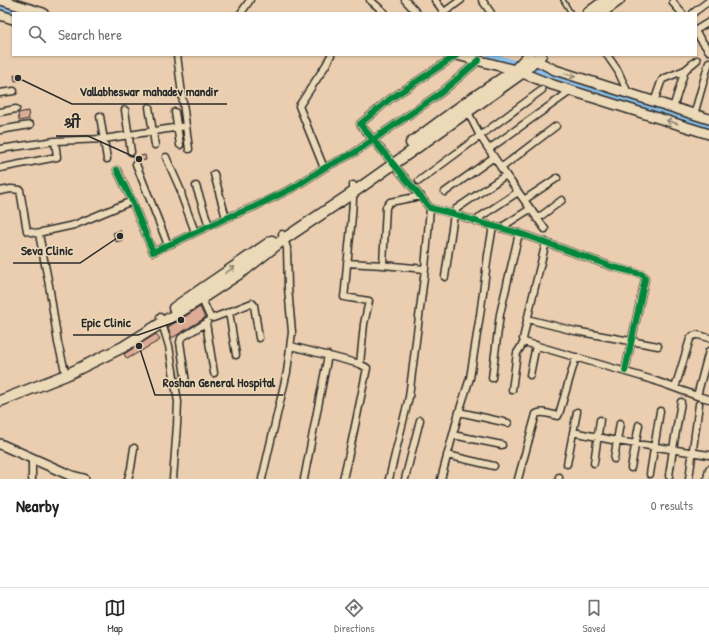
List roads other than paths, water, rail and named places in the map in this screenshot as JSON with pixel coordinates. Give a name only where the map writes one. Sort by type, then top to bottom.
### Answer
[{"type":"main road","points":[[589,12],[606,0]]},
{"type":"main road","points":[[602,12],[619,0]]},
{"type":"main road","points":[[0,401],[65,372],[161,320],[200,295],[354,188],[518,71],[529,57]]},
{"type":"main road","points":[[0,395],[65,372]]},
{"type":"street","points":[[1,0],[40,12]]},
{"type":"street","points":[[242,12],[250,0]]},
{"type":"street","points":[[370,0],[384,12]]},
{"type":"street","points":[[405,0],[415,12]]},
{"type":"street","points":[[435,0],[443,12],[461,0]]},
{"type":"street","points":[[482,0],[490,12]]},
{"type":"street","points":[[673,0],[673,3],[681,12]]},
{"type":"street","points":[[693,12],[709,1]]},
{"type":"street","points":[[0,14],[12,19]]},
{"type":"street","points":[[697,31],[709,22]]},
{"type":"street","points":[[697,33],[709,51]]},
{"type":"street","points":[[177,56],[189,149]]},
{"type":"street","points":[[324,168],[299,106],[330,56]]},
{"type":"street","points":[[389,479],[409,397],[425,269],[430,208],[360,124],[390,99],[455,56]]},
{"type":"street","points":[[461,56],[518,71],[550,84],[709,134]]},
{"type":"street","points":[[608,56],[618,71],[628,93]]},
{"type":"street","points":[[529,57],[555,70],[709,119]]},
{"type":"street","points":[[116,170],[132,201],[153,252],[226,218],[254,208],[295,187],[324,168],[354,153],[442,92],[479,60]]},
{"type":"street","points":[[654,102],[663,79],[685,70],[697,60]]},
{"type":"street","points":[[694,114],[709,62]]},
{"type":"street","points":[[673,108],[685,70]]},
{"type":"street","points":[[419,182],[542,90]]},
{"type":"street","points":[[489,149],[572,90]]},
{"type":"street","points":[[0,93],[14,91]]},
{"type":"street","points":[[149,107],[155,146]]},
{"type":"street","points":[[466,108],[480,136],[545,229]]},
{"type":"street","points":[[0,112],[16,109]]},
{"type":"street","points":[[126,110],[131,152]]},
{"type":"street","points":[[175,112],[180,145]]},
{"type":"street","points":[[100,116],[107,159]]},
{"type":"street","points":[[0,130],[30,125]]},
{"type":"street","points":[[0,149],[55,141],[104,139],[186,126]]},
{"type":"street","points":[[501,168],[556,126]]},
{"type":"street","points":[[0,168],[57,157],[55,141]]},
{"type":"street","points":[[166,157],[181,191],[195,232]]},
{"type":"street","points":[[445,192],[494,157]]},
{"type":"street","points":[[136,164],[168,244]]},
{"type":"street","points":[[214,174],[226,218]]},
{"type":"street","points":[[445,277],[455,212],[506,175]]},
{"type":"street","points":[[524,200],[557,178]]},
{"type":"street","points":[[196,186],[209,226]]},
{"type":"street","points":[[354,188],[352,227],[344,297],[369,301],[364,324],[360,364]]},
{"type":"street","points":[[0,191],[11,189],[20,190],[27,232],[39,234],[74,225],[132,201]]},
{"type":"street","points":[[480,217],[518,192]]},
{"type":"street","points":[[383,265],[386,207],[390,202],[421,196]]},
{"type":"street","points":[[538,219],[562,200]]},
{"type":"street","points":[[430,208],[455,212],[546,242],[613,267],[644,276],[625,371]]},
{"type":"street","points":[[505,225],[530,209]]},
{"type":"street","points":[[441,479],[470,378],[488,255],[494,226]]},
{"type":"street","points":[[492,378],[500,314],[519,233]]},
{"type":"street","points":[[39,234],[58,343],[65,372]]},
{"type":"street","points":[[262,479],[287,372],[291,346],[292,332],[288,288],[288,253],[283,237]]},
{"type":"street","points":[[512,390],[517,353],[524,342],[523,339],[546,242]]},
{"type":"street","points":[[347,263],[425,269]]},
{"type":"street","points":[[200,295],[210,317]]},
{"type":"street","points":[[210,317],[214,318],[252,303],[254,305],[259,338]]},
{"type":"street","points":[[228,312],[236,355]]},
{"type":"street","points":[[186,383],[180,342],[181,338],[206,323],[210,317]]},
{"type":"street","points":[[161,320],[169,346],[178,402],[173,479]]},
{"type":"street","points":[[528,320],[575,331],[658,346]]},
{"type":"street","points":[[206,323],[214,373]]},
{"type":"street","points":[[675,388],[692,336],[696,334],[709,338]]},
{"type":"street","points":[[524,342],[625,371],[709,399]]},
{"type":"street","points":[[530,375],[536,345]]},
{"type":"street","points":[[291,346],[360,364],[367,368],[343,479]]},
{"type":"street","points":[[697,396],[709,351]]},
{"type":"street","points":[[304,479],[328,355]]},
{"type":"street","points":[[518,479],[536,414],[542,412],[558,416],[576,357]]},
{"type":"street","points":[[669,476],[681,402]]},
{"type":"street","points":[[689,479],[699,404]]},
{"type":"street","points":[[650,474],[660,411]]},
{"type":"street","points":[[459,412],[508,423]]},
{"type":"street","points":[[567,464],[577,412]]},
{"type":"street","points":[[405,479],[420,420]]},
{"type":"street","points":[[594,463],[600,420]]},
{"type":"street","points":[[614,459],[620,423]]},
{"type":"street","points":[[630,468],[639,425]]},
{"type":"street","points":[[573,432],[597,438],[709,455]]},
{"type":"street","points":[[453,435],[502,445]]},
{"type":"street","points":[[0,444],[72,476],[84,479]]},
{"type":"street","points":[[128,479],[134,448]]},
{"type":"street","points":[[447,456],[494,466]]},
{"type":"street","points":[[32,458],[32,479]]},
{"type":"street","points":[[707,479],[709,469]]},
{"type":"lane","points":[[563,0],[570,12]]},
{"type":"waterway","points":[[0,9],[12,12]]},
{"type":"waterway","points":[[493,56],[709,126]]},
{"type":"place","name":"Vallabheswar mahadev mandir","points":[[18,78]]},
{"type":"place","name":"श्री","points":[[139,159]]},
{"type":"place","name":"Seva Clinic","points":[[120,236]]},
{"type":"place","name":"Epic Clinic","points":[[181,320]]},
{"type":"place","name":"Roshan General Hospital","points":[[139,346]]}]
